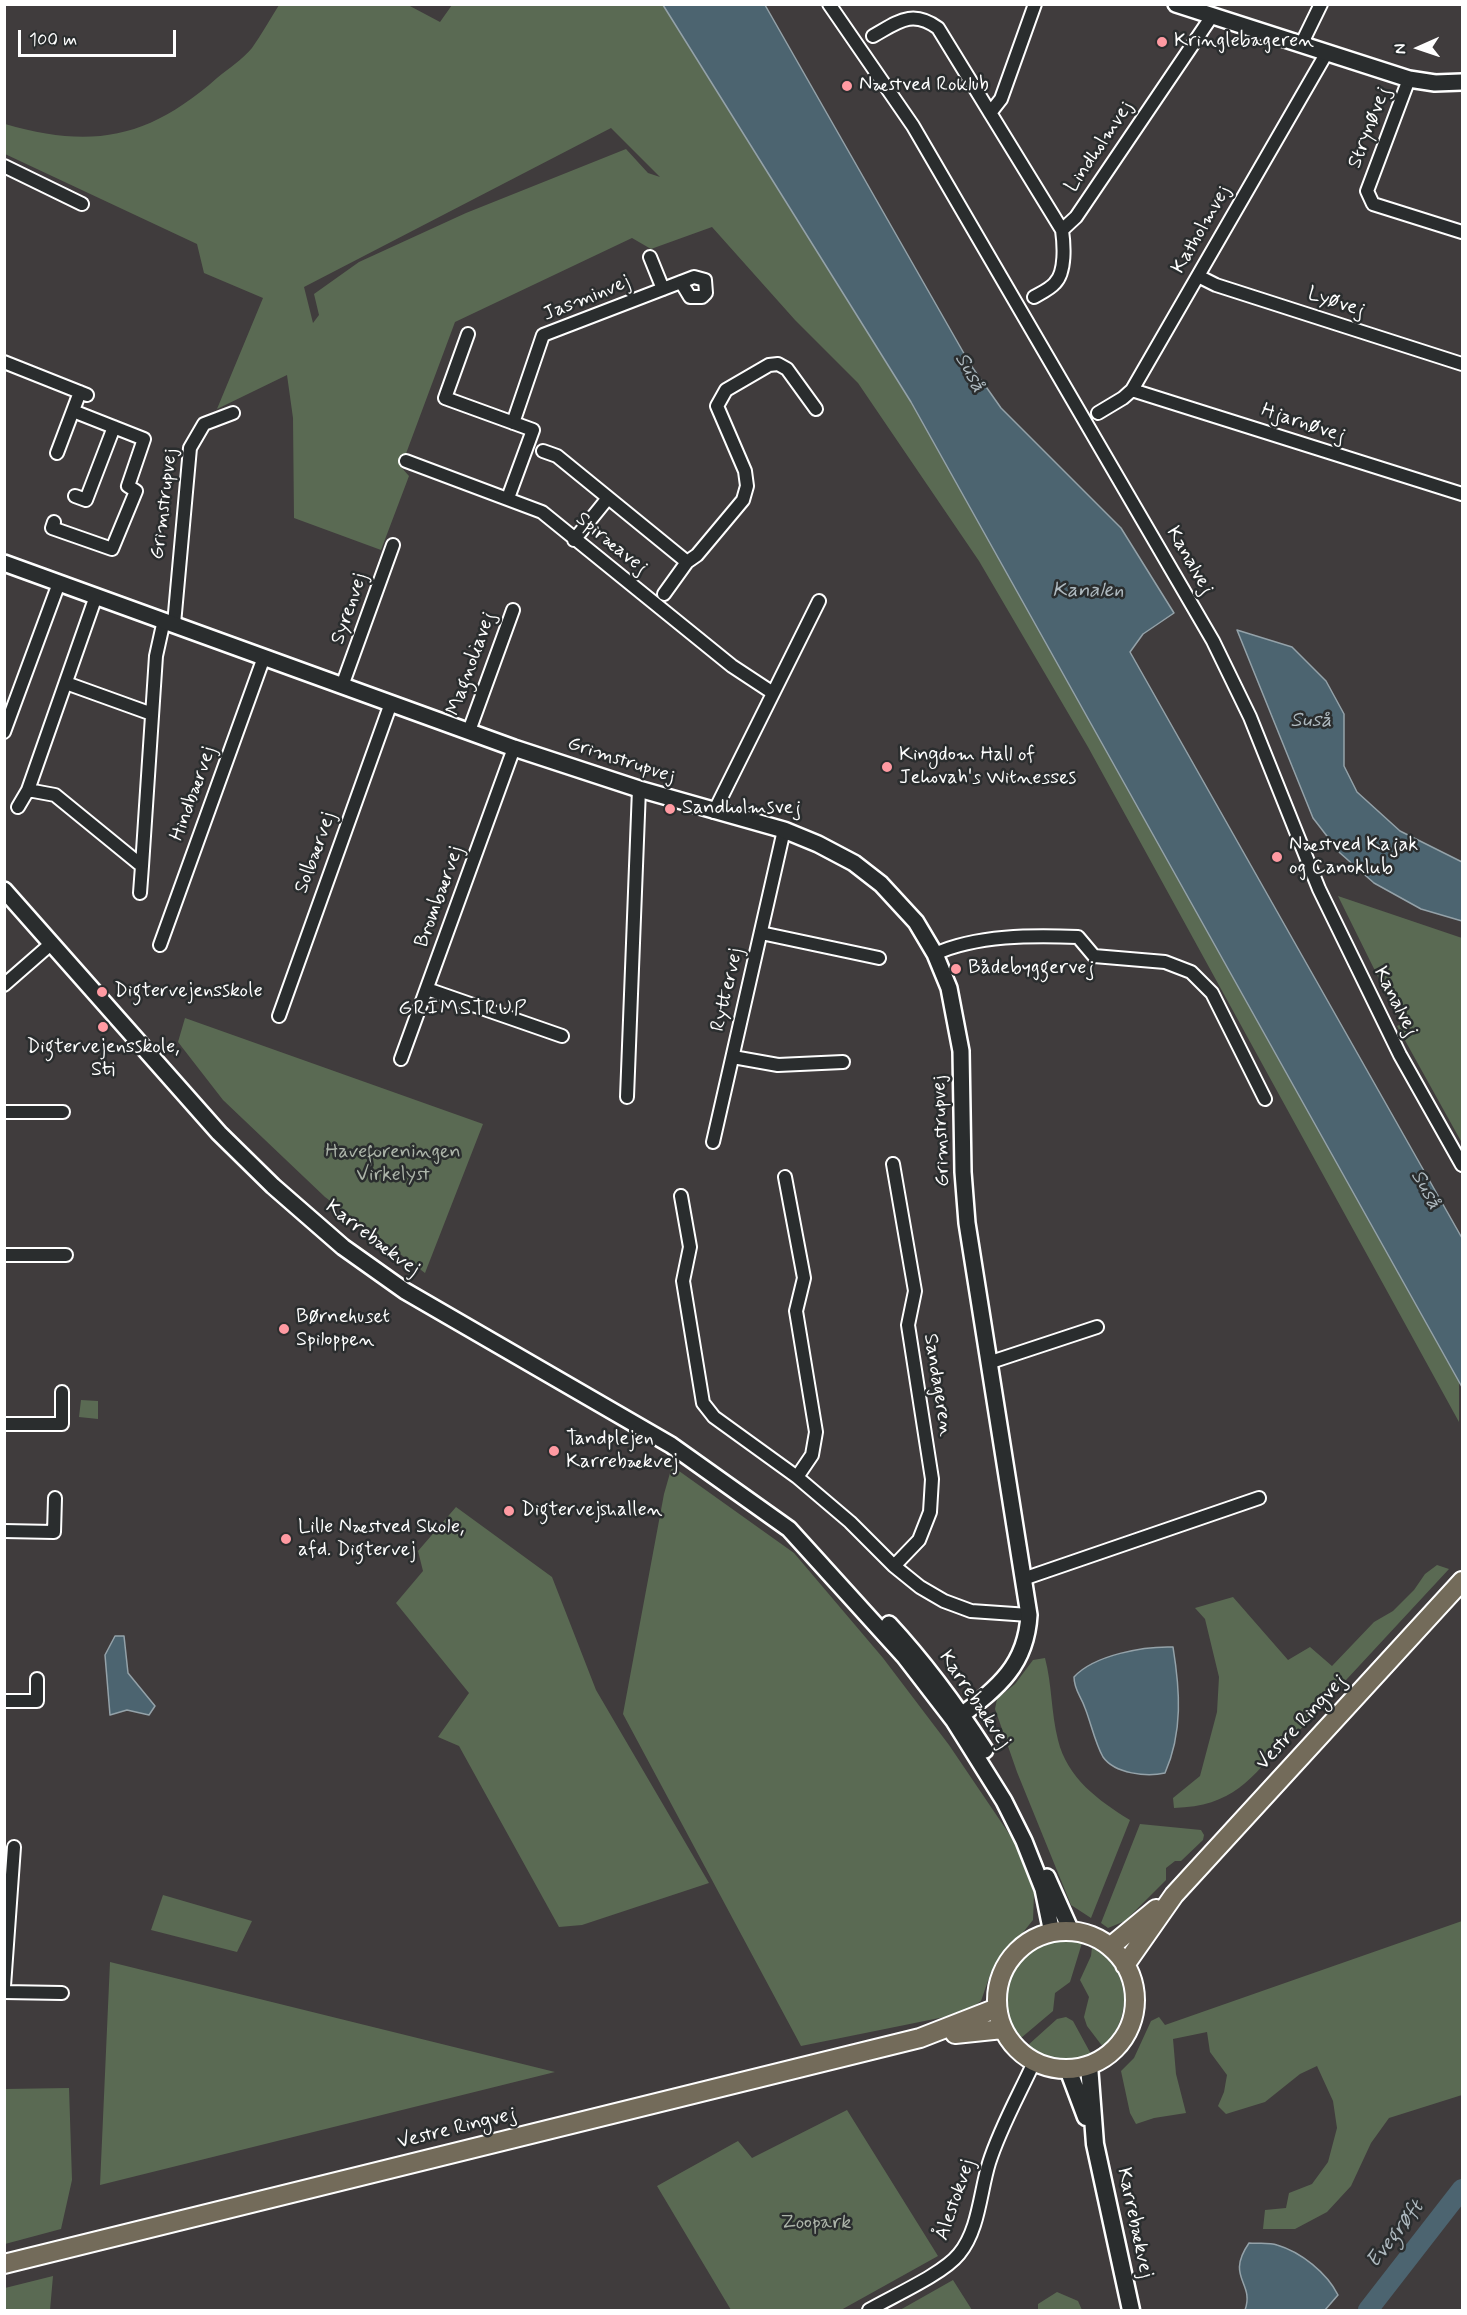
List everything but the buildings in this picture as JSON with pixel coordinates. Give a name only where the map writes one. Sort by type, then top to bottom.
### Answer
[{"type":"main road","name":"Vestre Ringvej","points":[[1125,1965],[1174,1895],[1462,1581]]},
{"type":"main road","name":"Vestre Ringvej","points":[[1110,1947],[1174,1895]]},
{"type":"main road","points":[[1071,1931],[1092,1937],[1110,1947],[1125,1965],[1134,1994],[1131,2024],[1115,2049],[1089,2065],[1068,2069],[1034,2062],[1016,2048],[1003,2029],[997,2008],[1000,1979],[1010,1960],[1025,1944],[1052,1933],[1071,1931]]},
{"type":"main road","name":"Vestre Ringvej","points":[[4,2264],[920,2038],[997,2008]]},
{"type":"main road","name":"Vestre Ringvej","points":[[920,2038],[1003,2029]]},
{"type":"main road","name":"Karrebækvej","points":[[1089,2065],[1095,2144]]},
{"type":"main road","name":"Karrebækvej","points":[[1068,2069],[1095,2144],[1131,2310]]},
{"type":"street","name":"Kanalvej","points":[[829,4],[913,126],[1214,640],[1250,717],[1324,900],[1400,1055],[1462,1166]]},
{"type":"street","points":[[990,113],[1001,99],[1035,4]]},
{"type":"street","points":[[1176,4],[1409,79],[1435,83],[1462,82]]},
{"type":"street","points":[[1301,45],[1321,4]]},
{"type":"street","name":"Lindholmvej","points":[[1062,230],[1076,217],[1212,16]]},
{"type":"street","points":[[873,36],[903,19],[927,20],[938,28],[1062,230],[1064,243],[1060,276],[1055,284],[1034,297]]},
{"type":"street","name":"Katholmvej","points":[[1098,413],[1132,390],[1326,54]]},
{"type":"street","name":"Strynøvej","points":[[1409,79],[1367,191],[1368,198],[1373,204],[1462,232]]},
{"type":"street","points":[[4,166],[82,204]]},
{"type":"street","name":"Jasminvej","points":[[650,257],[663,289]]},
{"type":"street","name":"Lyøvej","points":[[1198,276],[1216,285],[1462,364]]},
{"type":"street","name":"Jasminvej","points":[[513,423],[543,335],[681,282]]},
{"type":"street","points":[[468,334],[445,398],[533,430],[508,498]]},
{"type":"street","points":[[4,362],[84,393],[73,411],[57,453]]},
{"type":"street","points":[[664,594],[687,562],[697,555],[742,500],[747,486],[745,471],[717,406],[726,390],[769,365],[778,364],[788,369],[816,409]]},
{"type":"street","name":"Hjarnøvej","points":[[1132,390],[1462,495]]},
{"type":"street","points":[[54,522],[52,528],[112,549],[136,490],[128,486],[144,439],[73,411]]},
{"type":"street","name":"Grimstrupvej","points":[[140,893],[156,656],[169,622],[190,448],[204,424],[233,413]]},
{"type":"street","points":[[75,496],[86,500],[114,427]]},
{"type":"street","points":[[543,451],[557,456],[687,562]]},
{"type":"street","name":"Spiræavej","points":[[406,460],[542,512],[732,666],[773,693]]},
{"type":"street","points":[[574,540],[608,498]]},
{"type":"street","name":"Syrenvej","points":[[342,686],[393,545]]},
{"type":"street","name":"Grimstrupvej","points":[[4,563],[514,748],[714,812],[784,830],[847,859],[881,884],[916,922],[935,954],[949,988],[957,1019],[961,1051],[963,1172],[967,1223],[1029,1615],[1028,1637],[1020,1656],[997,1687],[958,1718]]},
{"type":"street","points":[[4,732],[59,583]]},
{"type":"street","points":[[18,807],[28,790],[96,596]]},
{"type":"street","points":[[714,812],[819,601]]},
{"type":"street","name":"Magnoliavej","points":[[469,731],[513,610]]},
{"type":"street","name":"Hindbærvej","points":[[160,945],[264,657]]},
{"type":"street","points":[[66,683],[152,714]]},
{"type":"street","name":"Solbærvej","points":[[279,1016],[391,703]]},
{"type":"street","name":"Brombærvej","points":[[401,1059],[514,748]]},
{"type":"street","points":[[627,1097],[639,789]]},
{"type":"street","points":[[28,790],[55,795],[142,866]]},
{"type":"street","name":"Ryttervej","points":[[713,1142],[784,830]]},
{"type":"street","name":"Karrebækvej","points":[[4,890],[219,1132],[273,1186],[343,1247],[405,1291],[671,1445],[810,1544],[855,1586],[917,1654],[1010,1797],[1071,1931]]},
{"type":"street","name":"Ryttervej","points":[[761,933],[879,958]]},
{"type":"street","points":[[935,954],[988,941],[1030,935],[1078,937],[1094,956],[1165,962],[1191,972],[1212,993],[1265,1099]]},
{"type":"street","points":[[4,985],[52,943]]},
{"type":"street","points":[[427,989],[562,1036]]},
{"type":"street","name":"Ryttervej","points":[[733,1057],[778,1065],[843,1062]]},
{"type":"street","points":[[4,1112],[63,1112]]},
{"type":"street","name":"Sandageren","points":[[893,1164],[915,1291],[908,1324],[932,1479],[930,1512],[919,1540],[894,1566]]},
{"type":"street","points":[[785,1177],[804,1278],[796,1311],[816,1431],[812,1455],[796,1477]]},
{"type":"street","points":[[681,1196],[690,1247],[683,1281],[703,1402],[714,1417],[796,1477],[850,1522],[894,1566],[944,1601],[972,1611],[1029,1615]]},
{"type":"street","points":[[4,1255],[66,1255]]},
{"type":"street","points":[[988,1363],[1097,1327]]},
{"type":"street","points":[[4,1424],[62,1424],[62,1392]]},
{"type":"street","points":[[4,1532],[54,1532],[55,1498]]},
{"type":"street","points":[[1023,1579],[1259,1498]]},
{"type":"street","name":"Karrebækvej","points":[[789,1529],[807,1551],[849,1593],[958,1718],[1024,1841],[1043,1889],[1052,1933]]},
{"type":"street","points":[[4,1701],[37,1701],[37,1680]]},
{"type":"street","points":[[4,1986],[14,1847]]},
{"type":"street","points":[[4,1992],[62,1993]]},
{"type":"street","name":"Ålestokvej","points":[[869,2310],[943,2267],[958,2255],[967,2241],[977,2212],[989,2161],[1034,2062]]},
{"type":"green space","points":[[279,5],[408,5],[440,22],[452,5],[663,5],[911,402],[1098,732],[1459,1381],[1459,1422],[1088,747],[979,561],[858,383],[795,320],[712,227],[651,249],[632,238],[455,322],[401,467],[409,476],[381,550],[294,518],[293,418],[287,375],[217,409],[263,298],[204,273],[197,244],[5,154],[5,124],[36,132],[92,137],[143,126],[167,114],[192,99],[244,56],[256,43]],"holes":[[[611,128],[660,177],[648,173],[626,149],[466,213],[359,262],[314,294],[319,315],[313,323],[304,287]]]},
{"type":"green space","points":[[1338,896],[1462,938],[1462,1143],[1397,1026],[1407,1022],[1395,1001],[1386,993]]},
{"type":"green space","name":"Haveforeningen Virkelyst","points":[[185,1018],[483,1124],[425,1273],[325,1197],[223,1100],[178,1042]]},
{"type":"green space","points":[[81,1400],[98,1401],[98,1419],[79,1417]]},
{"type":"green space","points":[[672,1466],[794,1553],[883,1658],[949,1745],[1014,1841],[1034,1893],[1033,1920],[991,1972],[981,2001],[964,2013],[801,2046],[623,1714],[664,1494]]},
{"type":"green space","points":[[456,1507],[552,1577],[596,1690],[709,1883],[582,1925],[559,1927],[459,1746],[438,1737],[469,1693],[396,1603],[423,1571],[418,1551]]},
{"type":"green space","points":[[1437,1565],[1449,1569],[1295,1735],[1286,1738],[1251,1778],[1226,1796],[1211,1802],[1174,1808],[1173,1798],[1200,1776],[1217,1712],[1219,1677],[1205,1619],[1195,1608],[1233,1597],[1288,1660],[1310,1647],[1332,1666],[1374,1622],[1393,1611],[1414,1590],[1425,1574]]},
{"type":"green space","points":[[1045,1658],[1062,1754],[1086,1787],[1107,1805],[1130,1820],[1091,1918],[1071,1905],[1017,1772],[995,1709],[997,1699],[1015,1684],[1033,1660]]},
{"type":"green space","points":[[1140,1824],[1201,1830],[1204,1835],[1203,1840],[1181,1861],[1175,1861],[1166,1868],[1166,1880],[1125,1921],[1108,1928],[1101,1923]]},
{"type":"green space","points":[[163,1895],[252,1921],[237,1952],[151,1930]]},
{"type":"green space","points":[[1462,1921],[1462,2095],[1389,2118],[1371,2143],[1351,2186],[1327,2212],[1295,2229],[1263,2229],[1265,2210],[1286,2208],[1289,2193],[1312,2184],[1328,2162],[1337,2128],[1333,2101],[1317,2066],[1300,2074],[1265,2102],[1226,2114],[1218,2106],[1224,2092],[1227,2075],[1210,2052],[1207,2032],[1173,2039],[1176,2074],[1186,2113],[1154,2118],[1136,2124],[1130,2113],[1121,2071],[1134,2058],[1151,2021],[1159,2017],[1165,2025]]},
{"type":"green space","points":[[1062,1940],[1082,1943],[1070,1982],[1055,1993],[1053,2011],[1021,2038],[1017,2036],[1006,2005],[1007,1989],[1012,1975],[1031,1952],[1045,1944]]},
{"type":"green space","points":[[1092,1947],[1105,1956],[1114,1967],[1121,1980],[1124,1993],[1124,2007],[1120,2021],[1103,2047],[1087,2026],[1084,2017],[1089,1997],[1080,1980],[1091,1956]]},
{"type":"green space","points":[[110,1962],[555,2072],[100,2185]]},
{"type":"green space","points":[[1066,2017],[1073,2021],[1091,2054],[1066,2060],[1049,2058],[1027,2046],[1057,2019]]},
{"type":"green space","points":[[69,2088],[72,2180],[61,2229],[5,2244],[5,2089]]},
{"type":"green space","name":"Zoopark","points":[[847,2110],[938,2256],[841,2310],[731,2310],[657,2186],[738,2141],[752,2158]]},
{"type":"green space","points":[[53,2276],[50,2310],[5,2310],[5,2288]]},
{"type":"green space","points":[[953,2280],[972,2310],[900,2310]]},
{"type":"green space","points":[[1057,2292],[1078,2301],[1082,2310],[1038,2310],[1038,2304]]},
{"type":"water","name":"Kanalen","points":[[663,5],[765,5],[970,364],[1001,408],[1121,528],[1174,613],[1143,634],[1130,652],[1462,1238],[1462,1387],[911,402]]},
{"type":"water","name":"Suså","points":[[1237,630],[1292,647],[1326,681],[1344,714],[1344,766],[1357,792],[1400,831],[1462,862],[1462,921],[1421,909],[1374,883],[1340,853],[1313,818]]},
{"type":"water","points":[[115,1636],[124,1636],[128,1673],[155,1706],[149,1715],[127,1710],[110,1715],[105,1655]]},
{"type":"water","points":[[1173,1647],[1178,1711],[1175,1742],[1165,1773],[1149,1775],[1123,1771],[1108,1763],[1103,1757],[1076,1689],[1074,1677],[1094,1663],[1120,1653],[1148,1648]]},
{"type":"water","points":[[1249,2243],[1274,2244],[1304,2258],[1320,2271],[1338,2295],[1325,2310],[1245,2310],[1247,2301],[1240,2264]]},
{"type":"waterway","name":"Evegrøft","points":[[1368,2310],[1462,2189]]},
{"type":"place","name":"Kringlebageren","points":[[1162,42]]},
{"type":"place","name":"Næstved Roklub","points":[[847,86]]},
{"type":"place","name":"Kingdom Hall of Jehovah's Witnesses","points":[[887,767]]},
{"type":"place","name":"Sandholmsvej","points":[[670,809]]},
{"type":"place","name":"Næstved Kajak og Canoklub","points":[[1277,857]]},
{"type":"place","name":"Bådebyggervej","points":[[956,969]]},
{"type":"place","name":"Digtervejensskole","points":[[102,992]]},
{"type":"place","name":"Digtervejensskole, Sti","points":[[103,1027]]},
{"type":"place","name":"Børnehuset Spiloppen","points":[[284,1329]]},
{"type":"place","name":"Tandplejen Karrebækvej","points":[[554,1451]]},
{"type":"place","name":"Digtervejshallen","points":[[509,1511]]},
{"type":"place","name":"Lille Næstved Skole, afd. Digtervej","points":[[286,1539]]},
{"type":"district","name":"GRIMSTRUP","points":[[463,1010]]}]
